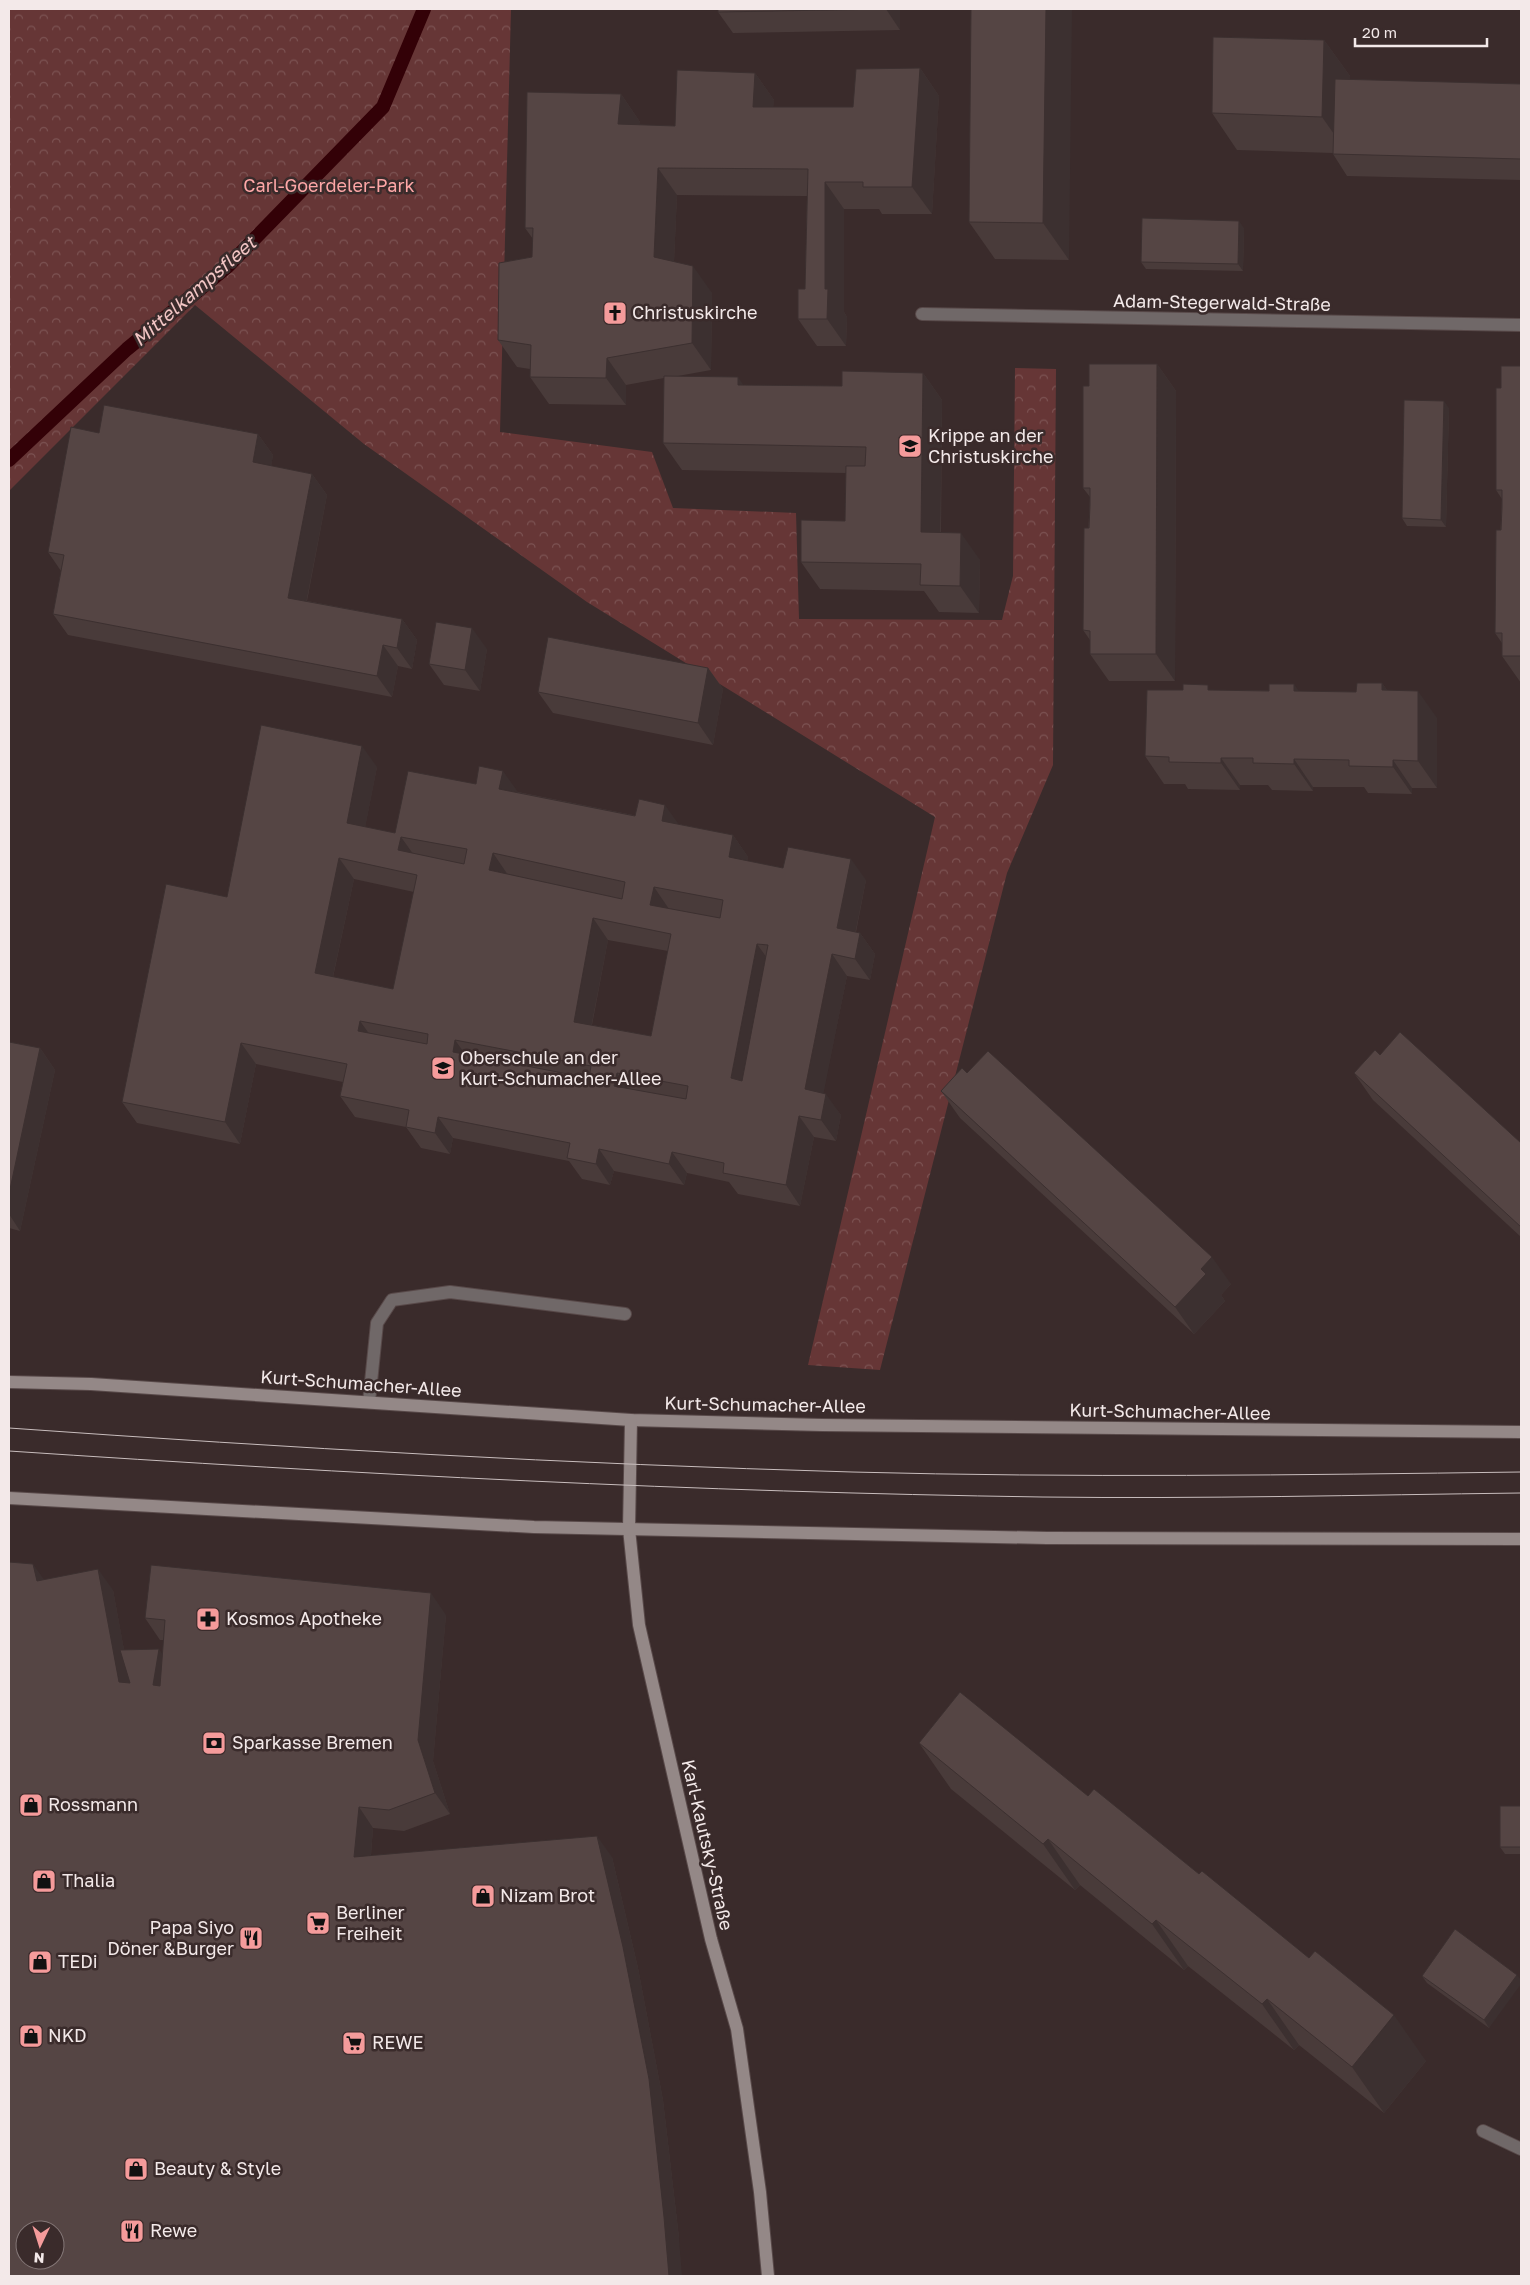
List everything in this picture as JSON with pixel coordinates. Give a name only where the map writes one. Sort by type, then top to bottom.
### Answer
[{"type":"street","name":"Adam-Stegerwald-Straße","points":[[922,314],[1521,325]]},
{"type":"street","points":[[369,1402],[377,1323],[392,1300],[450,1292],[625,1314]]},
{"type":"street","name":"Kurt-Schumacher-Allee","points":[[9,1382],[91,1384],[631,1420],[872,1425],[1521,1432]]},
{"type":"street","name":"Karl-Kautsky-Straße","points":[[631,1420],[628,1529],[639,1625],[711,1940],[737,2029],[760,2192],[768,2276]]},
{"type":"street","points":[[9,1498],[462,1524],[628,1529],[1047,1538],[1521,1539]]},
{"type":"street","points":[[1483,2131],[1521,2148]]},
{"type":"green space","name":"Carl-Goerdeler-Park","points":[[9,9],[511,9],[500,432],[652,452],[673,508],[796,513],[799,619],[1002,620],[1013,576],[1015,368],[1056,369],[1053,765],[1007,873],[880,1370],[808,1365],[935,817],[587,602],[364,444],[195,305],[9,491]]},
{"type":"building","points":[[718,9],[886,9],[718,12]]},
{"type":"building","points":[[971,9],[1046,9],[1043,223],[969,222]]},
{"type":"building","points":[[1213,37],[1324,40],[1322,117],[1212,113]]},
{"type":"building","points":[[920,68],[912,187],[863,187],[863,182],[825,182],[825,289],[828,289],[827,319],[798,319],[798,289],[805,289],[808,169],[658,168],[654,257],[693,266],[692,343],[607,358],[606,378],[530,377],[531,345],[498,340],[499,263],[532,257],[533,228],[525,228],[527,92],[621,94],[618,124],[675,126],[677,70],[755,73],[753,107],[853,107],[856,69]]},
{"type":"building","points":[[1335,79],[1521,84],[1521,159],[1333,154]]},
{"type":"building","points":[[1142,218],[1239,221],[1238,264],[1141,262]]},
{"type":"building","points":[[1089,364],[1157,364],[1156,654],[1090,654],[1090,631],[1083,630],[1084,528],[1089,528],[1090,488],[1083,488],[1083,386],[1089,386]]},
{"type":"building","points":[[1501,366],[1521,366],[1521,656],[1502,656],[1502,633],[1495,633],[1496,530],[1501,530],[1502,507],[1502,490],[1496,490],[1496,388],[1501,388]]},
{"type":"building","points":[[842,371],[923,373],[921,532],[961,533],[960,586],[920,585],[921,564],[801,562],[801,520],[845,521],[846,466],[865,466],[866,447],[663,443],[664,376],[738,377],[738,385],[842,386]]},
{"type":"building","points":[[1404,400],[1444,401],[1441,520],[1402,518]]},
{"type":"building","points":[[104,405],[258,434],[253,462],[312,474],[288,598],[402,619],[397,648],[383,645],[377,676],[53,614],[64,555],[48,552],[71,427],[99,433]]},
{"type":"building","points":[[436,622],[472,628],[465,670],[429,664]]},
{"type":"building","points":[[548,637],[708,668],[698,723],[538,692]]},
{"type":"building","points":[[1357,683],[1382,683],[1382,690],[1418,691],[1418,761],[1393,760],[1393,767],[1349,766],[1349,760],[1294,759],[1294,764],[1253,763],[1253,758],[1221,758],[1221,763],[1169,762],[1169,757],[1145,756],[1147,690],[1183,690],[1183,684],[1208,685],[1208,690],[1269,691],[1269,684],[1294,684],[1294,691],[1356,692]]},
{"type":"building","points":[[261,725],[362,746],[347,823],[395,833],[408,771],[476,784],[479,766],[503,771],[499,789],[635,816],[639,799],[665,805],[662,821],[733,835],[729,857],[783,868],[788,847],[851,859],[837,928],[860,933],[855,959],[832,954],[805,1089],[826,1094],[821,1120],[799,1116],[786,1185],[723,1173],[724,1163],[672,1152],[669,1164],[599,1149],[596,1164],[567,1158],[570,1143],[438,1117],[435,1133],[406,1127],[409,1110],[340,1096],[347,1064],[241,1043],[225,1122],[122,1102],[166,884],[227,897]],"holes":[[[401,837],[467,849],[464,864],[398,850]],[[493,853],[625,882],[622,899],[489,870]],[[339,858],[417,875],[393,989],[315,973]],[[654,887],[723,900],[720,918],[650,905]],[[593,918],[671,934],[651,1036],[574,1022]],[[757,944],[768,945],[742,1081],[731,1078]],[[360,1021],[428,1034],[427,1044],[358,1031]],[[455,1040],[591,1066],[589,1078],[453,1052]],[[617,1073],[688,1086],[686,1099],[614,1086]]]},
{"type":"building","points":[[1400,1032],[1521,1143],[1521,1227],[1354,1073],[1375,1050],[1380,1055]]},
{"type":"building","points":[[9,1042],[40,1048],[9,1194]]},
{"type":"building","points":[[988,1051],[1212,1257],[1201,1269],[1206,1274],[1175,1307],[941,1091],[962,1068],[967,1073]]},
{"type":"building","name":"Berliner Freiheit","points":[[9,1562],[33,1564],[37,1581],[98,1569],[119,1682],[130,1683],[120,1650],[159,1649],[153,1685],[160,1686],[165,1620],[145,1618],[151,1565],[431,1593],[418,1740],[435,1793],[389,1810],[359,1807],[354,1857],[597,1836],[623,1947],[649,2079],[669,2276],[9,2276]]},
{"type":"building","points":[[960,1692],[1088,1796],[1094,1789],[1199,1874],[1202,1871],[1309,1958],[1315,1951],[1394,2015],[1352,2067],[1267,1999],[1262,2004],[1156,1920],[1152,1924],[1048,1839],[1043,1844],[919,1743]]},
{"type":"building","points":[[1500,1806],[1521,1806],[1521,1847],[1500,1847]]},
{"type":"building","points":[[1455,1929],[1517,1975],[1484,2020],[1422,1976]]},
{"type":"waterway","name":"Mittelkampsfleet","points":[[9,460],[127,349],[228,266],[383,107],[424,9]]},
{"type":"tram line","points":[[9,1428],[430,1455],[852,1472],[1103,1475],[1521,1472]]},
{"type":"tram line","points":[[9,1451],[525,1481],[913,1495],[1162,1498],[1521,1493]]},
{"type":"place","name":"Christuskirche","points":[[615,313]]},
{"type":"place","name":"Krippe an der Christuskirche","points":[[910,446]]},
{"type":"place","name":"Oberschule an der Kurt-Schumacher-Allee","points":[[443,1068]]},
{"type":"place","name":"Kosmos Apotheke","points":[[208,1619]]},
{"type":"place","name":"Sparkasse Bremen","points":[[214,1743]]},
{"type":"place","name":"Rossmann","points":[[31,1805]]},
{"type":"place","name":"Thalia","points":[[44,1881]]},
{"type":"place","name":"Nizam Brot","points":[[483,1896]]},
{"type":"place","name":"Berliner Freiheit","points":[[318,1923]]},
{"type":"place","name":"Papa Siyo Döner &Burger","points":[[251,1938]]},
{"type":"place","name":"TEDi","points":[[40,1962]]},
{"type":"place","name":"NKD","points":[[31,2036]]},
{"type":"place","name":"REWE","points":[[354,2043]]},
{"type":"place","name":"Beauty & Style","points":[[136,2169]]},
{"type":"place","name":"Rewe","points":[[132,2231]]}]
